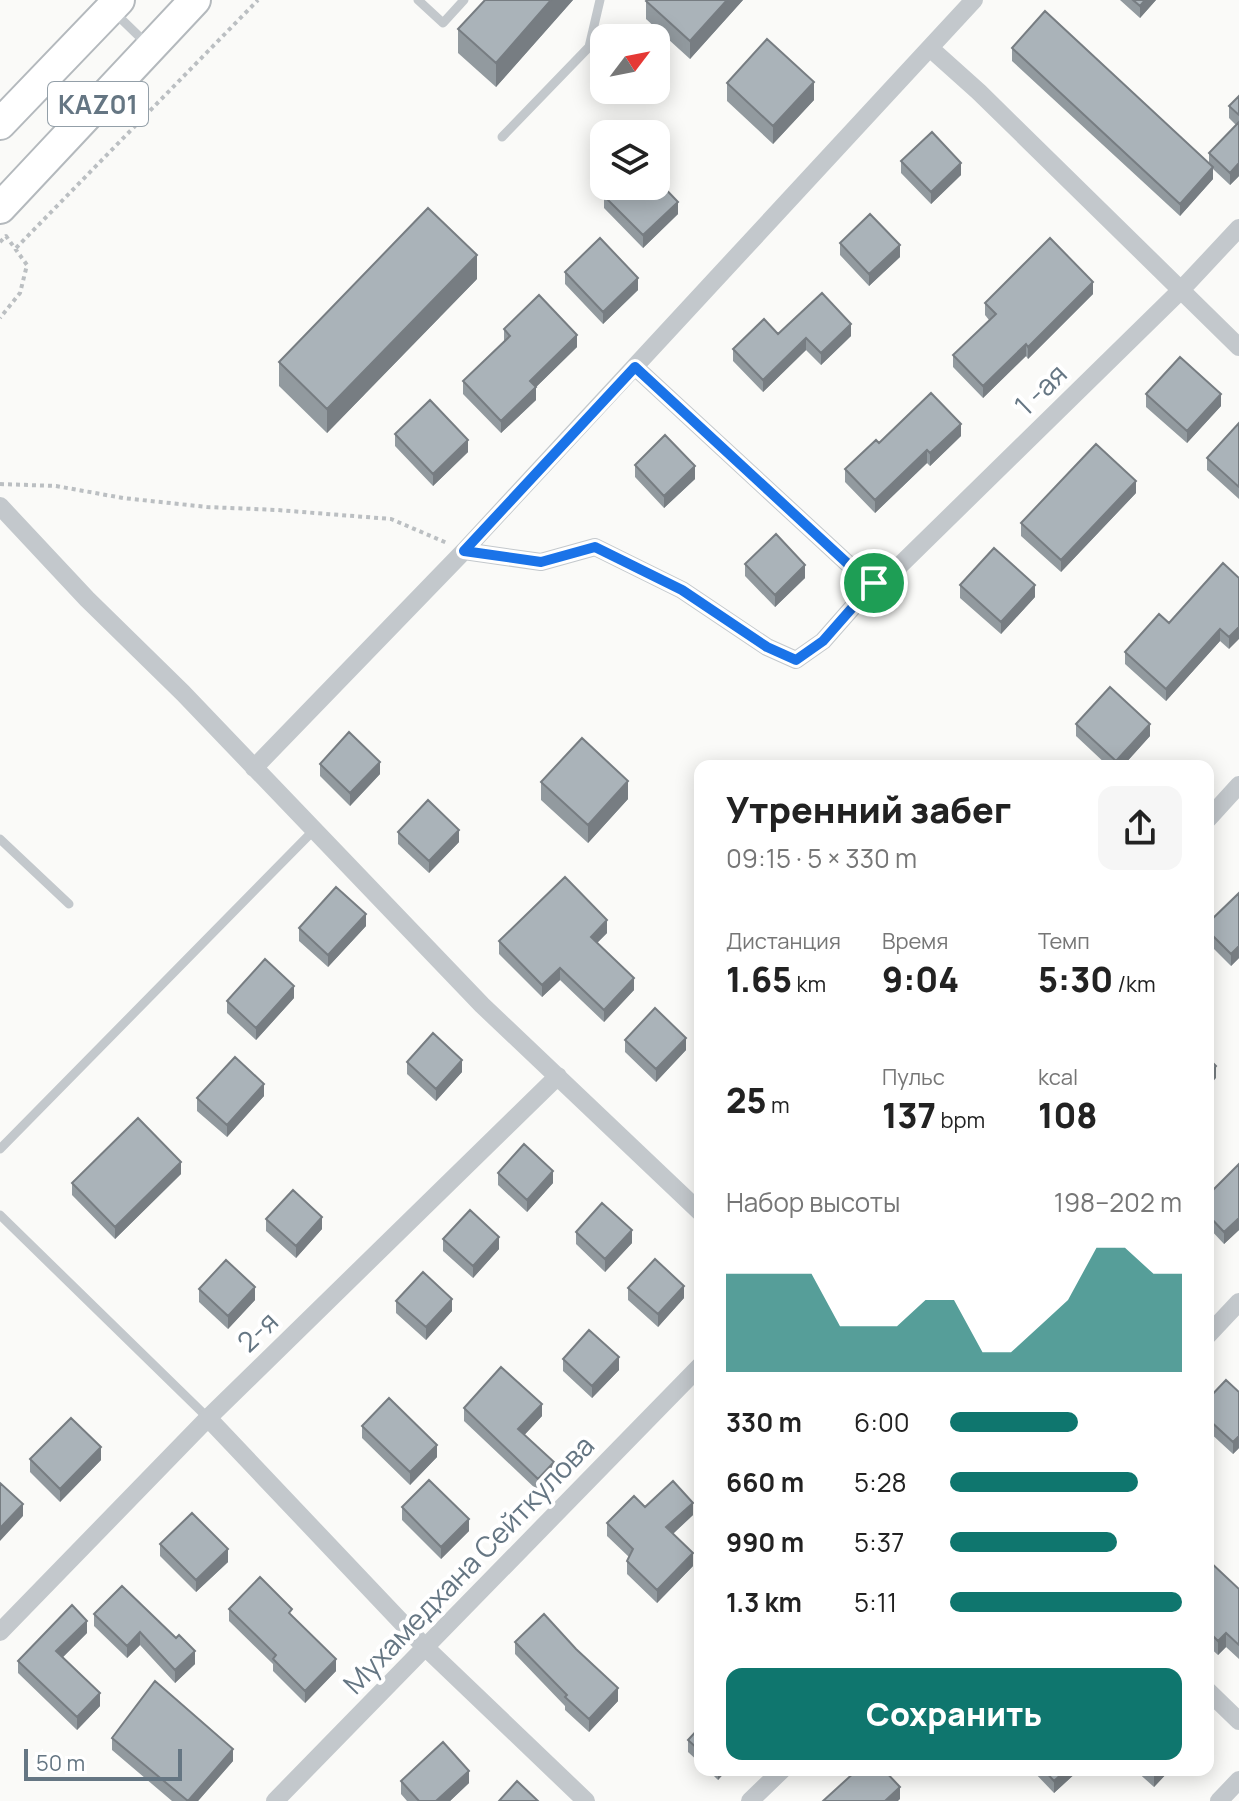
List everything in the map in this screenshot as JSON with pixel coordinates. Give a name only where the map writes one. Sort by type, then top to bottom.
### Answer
[{"type":"highway","name":"KАZ01","points":[[0,208],[195,0]]},
{"type":"highway","name":"KАZ01","points":[[0,124],[110,3]]},
{"type":"street","points":[[254,768],[464,551],[974,0]]},
{"type":"street","points":[[931,49],[979,92],[1239,347]]},
{"type":"street","name":"1 -ая","points":[[464,551],[541,562],[595,547],[682,590],[767,647],[796,660],[823,641],[874,583],[888,577],[1180,291],[1239,228]]},
{"type":"street","points":[[635,367],[860,575],[874,583]]},
{"type":"street","points":[[0,506],[482,1005],[694,1206]]},
{"type":"street","points":[[1214,812],[1239,785]]},
{"type":"street","name":"2-я","points":[[0,1632],[208,1418],[558,1076]]},
{"type":"street","points":[[1214,1329],[1239,1302]]},
{"type":"street","name":"Мухамедхана Сейткулова","points":[[275,1801],[694,1372]]},
{"type":"street","points":[[208,1418],[425,1647],[586,1801]]},
{"type":"street","points":[[1214,1697],[1239,1721]]},
{"type":"street","points":[[750,1801],[776,1776]]},
{"type":"street","points":[[1219,1801],[1239,1780]]},
{"type":"lane","points":[[418,0],[443,23],[464,0]]},
{"type":"lane","points":[[502,137],[589,47],[600,0]]},
{"type":"lane","points":[[110,3],[151,48]]},
{"type":"lane","points":[[0,1149],[314,830]]},
{"type":"lane","points":[[0,839],[69,904]]},
{"type":"lane","points":[[0,1215],[208,1418]]},
{"type":"path","points":[[16,248],[258,0]]},
{"type":"path","points":[[0,242],[6,236],[27,265],[20,293],[0,318]]},
{"type":"path","points":[[0,484],[56,486],[123,498],[207,507],[391,519],[464,551]]},
{"type":"building","points":[[485,0],[551,0],[496,63],[458,29]]},
{"type":"building","points":[[647,0],[727,0],[690,41]]},
{"type":"building","points":[[1045,11],[1213,167],[1180,204],[1012,48]]},
{"type":"building","points":[[767,39],[814,82],[773,126],[727,83]]},
{"type":"building","points":[[1239,96],[1239,115],[1229,106]]},
{"type":"building","points":[[1239,122],[1239,163],[1230,173],[1209,153]]},
{"type":"building","points":[[932,132],[961,163],[931,192],[901,161]]},
{"type":"building","points":[[670,194],[678,202],[643,235],[608,200],[670,200]]},
{"type":"building","points":[[428,208],[477,255],[327,409],[279,362]]},
{"type":"building","points":[[870,214],[900,245],[869,274],[840,243]]},
{"type":"building","points":[[600,238],[638,278],[603,312],[565,272]]},
{"type":"building","points":[[1050,238],[1093,282],[1028,347],[1026,344],[983,386],[953,355],[996,314],[985,303]]},
{"type":"building","points":[[822,293],[851,324],[821,353],[806,338],[763,380],[733,349],[764,319],[778,334]]},
{"type":"building","points":[[539,295],[577,335],[530,381],[536,387],[501,421],[463,381],[510,336],[504,329]]},
{"type":"building","points":[[1180,357],[1221,394],[1187,431],[1146,394]]},
{"type":"building","points":[[931,393],[961,424],[930,453],[927,450],[875,500],[845,469],[876,440],[879,443]]},
{"type":"building","points":[[430,400],[468,440],[433,474],[395,434]]},
{"type":"building","points":[[1239,423],[1239,487],[1207,458]]},
{"type":"building","points":[[665,435],[695,466],[664,496],[635,465]]},
{"type":"building","points":[[1096,444],[1136,481],[1061,560],[1021,523]]},
{"type":"building","points":[[776,534],[805,565],[775,595],[745,564]]},
{"type":"building","points":[[994,548],[1035,585],[1001,622],[960,585]]},
{"type":"building","points":[[1223,563],[1239,578],[1239,627],[1229,637],[1220,629],[1166,689],[1125,652],[1159,614],[1169,623]]},
{"type":"building","points":[[1110,687],[1150,724],[1115,760],[1076,724]]},
{"type":"building","points":[[349,732],[380,762],[350,793],[320,764]]},
{"type":"building","points":[[582,738],[628,781],[588,825],[541,782]]},
{"type":"building","points":[[428,800],[459,830],[429,861],[398,832]]},
{"type":"building","points":[[565,877],[607,920],[591,937],[634,978],[604,1010],[560,968],[542,985],[499,941]]},
{"type":"building","points":[[336,887],[366,914],[328,955],[299,928]]},
{"type":"building","points":[[1239,893],[1239,946],[1231,954],[1214,937],[1214,917]]},
{"type":"building","points":[[265,959],[294,986],[256,1028],[227,1001]]},
{"type":"building","points":[[655,1008],[686,1038],[656,1069],[625,1040]]},
{"type":"building","points":[[433,1033],[462,1060],[436,1089],[407,1062]]},
{"type":"building","points":[[235,1057],[264,1084],[227,1125],[197,1098]]},
{"type":"building","points":[[138,1118],[181,1162],[115,1227],[72,1183]]},
{"type":"building","points":[[524,1144],[553,1171],[527,1200],[498,1173]]},
{"type":"building","points":[[1239,1164],[1239,1218],[1224,1232],[1214,1221],[1214,1189]]},
{"type":"building","points":[[293,1190],[322,1217],[296,1246],[266,1219]]},
{"type":"building","points":[[602,1203],[632,1230],[605,1259],[576,1232]]},
{"type":"building","points":[[470,1210],[499,1237],[473,1266],[443,1239]]},
{"type":"building","points":[[655,1259],[684,1286],[658,1314],[628,1288]]},
{"type":"building","points":[[226,1260],[255,1287],[228,1316],[199,1289]]},
{"type":"building","points":[[423,1272],[452,1299],[426,1327],[396,1301]]},
{"type":"building","points":[[589,1330],[619,1357],[592,1386],[563,1359]]},
{"type":"building","points":[[501,1367],[542,1404],[518,1429],[554,1462],[538,1479],[464,1408]]},
{"type":"building","points":[[1226,1380],[1239,1392],[1239,1436],[1233,1442],[1214,1425],[1214,1393]]},
{"type":"building","points":[[389,1398],[437,1445],[410,1472],[362,1426]]},
{"type":"building","points":[[71,1418],[101,1447],[60,1489],[30,1459]]},
{"type":"building","points":[[429,1480],[469,1519],[441,1547],[402,1507]]},
{"type":"building","points":[[673,1481],[693,1503],[666,1527],[693,1553],[657,1590],[627,1561],[633,1549],[607,1523],[634,1496],[645,1507]]},
{"type":"building","points":[[0,1483],[23,1504],[0,1528]]},
{"type":"building","points":[[192,1513],[228,1549],[196,1580],[160,1544]]},
{"type":"building","points":[[1214,1566],[1239,1589],[1239,1645],[1226,1633],[1218,1641],[1214,1637]]},
{"type":"building","points":[[260,1577],[292,1609],[289,1613],[336,1659],[305,1691],[273,1659],[276,1655],[229,1609]]},
{"type":"building","points":[[122,1586],[176,1638],[179,1635],[195,1651],[175,1670],[140,1632],[127,1646],[94,1614]]},
{"type":"building","points":[[72,1605],[87,1621],[56,1651],[100,1693],[77,1717],[18,1661]]},
{"type":"building","points":[[544,1614],[618,1688],[589,1719],[515,1642]]},
{"type":"building","points":[[155,1681],[233,1749],[188,1801],[112,1738]]},
{"type":"building","points":[[443,1742],[469,1771],[436,1801],[419,1801],[401,1781]]},
{"type":"building","points":[[850,1776],[890,1776],[900,1787],[885,1801],[823,1801]]},
{"type":"building","points":[[517,1781],[538,1801],[499,1801]]},
{"type":"route","points":[[635,367],[860,575],[874,583],[823,641],[796,660],[767,647],[682,590],[595,547],[541,562],[464,551],[635,367]]}]
